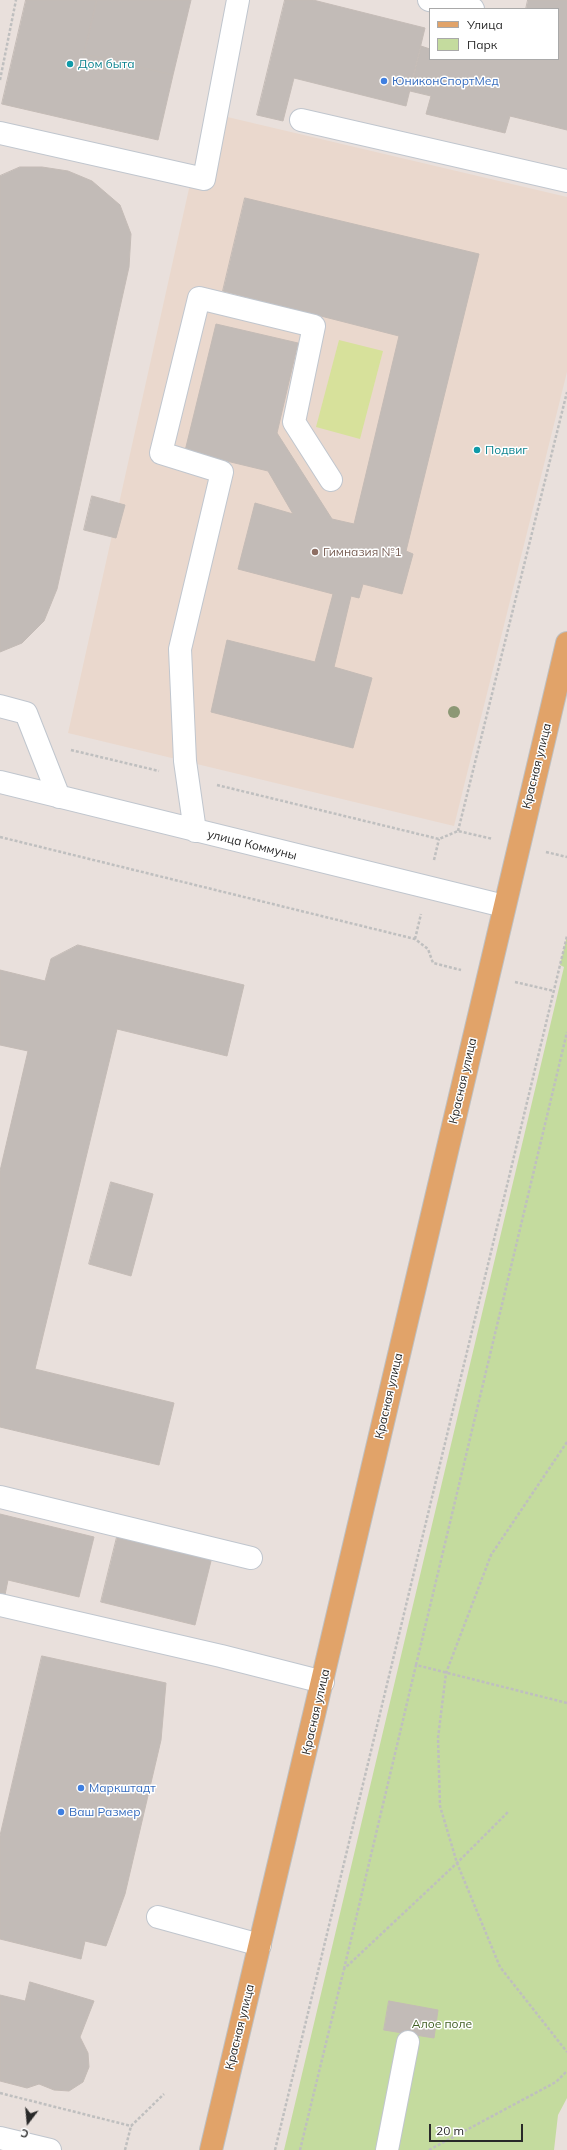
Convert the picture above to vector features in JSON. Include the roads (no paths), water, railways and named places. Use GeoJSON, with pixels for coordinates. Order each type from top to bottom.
{"type":"FeatureCollection","features":[{"type":"Feature","properties":{"kind":"main road","name":"Красная улица"},"geometry":{"type":"LineString","coordinates":[[211,2150],[323,1682],[487,976],[567,643]]}},
{"type":"Feature","properties":{"kind":"street"},"geometry":{"type":"LineString","coordinates":[[0,133],[204,179],[238,0]]}},
{"type":"Feature","properties":{"kind":"street"},"geometry":{"type":"LineString","coordinates":[[429,0],[468,8]]}},
{"type":"Feature","properties":{"kind":"street"},"geometry":{"type":"LineString","coordinates":[[301,120],[567,181]]}},
{"type":"Feature","properties":{"kind":"street"},"geometry":{"type":"LineString","coordinates":[[195,831],[187,778],[180,649],[222,472],[161,453],[199,298],[314,326],[294,422],[331,480]]}},
{"type":"Feature","properties":{"kind":"street"},"geometry":{"type":"LineString","coordinates":[[0,706],[26,713],[60,797]]}},
{"type":"Feature","properties":{"kind":"street","name":"улица Коммуны"},"geometry":{"type":"LineString","coordinates":[[0,782],[504,906]]}},
{"type":"Feature","properties":{"kind":"street"},"geometry":{"type":"LineString","coordinates":[[0,1497],[251,1558]]}},
{"type":"Feature","properties":{"kind":"street"},"geometry":{"type":"LineString","coordinates":[[0,1605],[221,1656],[323,1682]]}},
{"type":"Feature","properties":{"kind":"street"},"geometry":{"type":"LineString","coordinates":[[158,1917],[260,1945]]}},
{"type":"Feature","properties":{"kind":"street"},"geometry":{"type":"LineString","coordinates":[[387,2150],[408,2042]]}},
{"type":"Feature","properties":{"kind":"street"},"geometry":{"type":"LineString","coordinates":[[0,2138],[50,2150]]}},
{"type":"Feature","properties":{"kind":"place","name":"Дом быта"},"geometry":{"type":"Point","coordinates":[70,64]}},
{"type":"Feature","properties":{"kind":"place","name":"ЮниконСпортМед"},"geometry":{"type":"Point","coordinates":[384,81]}},
{"type":"Feature","properties":{"kind":"place","name":"Подвиг"},"geometry":{"type":"Point","coordinates":[477,450]}},
{"type":"Feature","properties":{"kind":"place","name":"Гимназия №1"},"geometry":{"type":"Point","coordinates":[315,552]}},
{"type":"Feature","properties":{"kind":"place","name":"Маркштадт"},"geometry":{"type":"Point","coordinates":[81,1788]}},
{"type":"Feature","properties":{"kind":"place","name":"Ваш Размер"},"geometry":{"type":"Point","coordinates":[61,1812]}},
{"type":"Feature","properties":{"kind":"park label","name":"Алое поле"},"geometry":{"type":"Point","coordinates":[442,2024]}}]}
